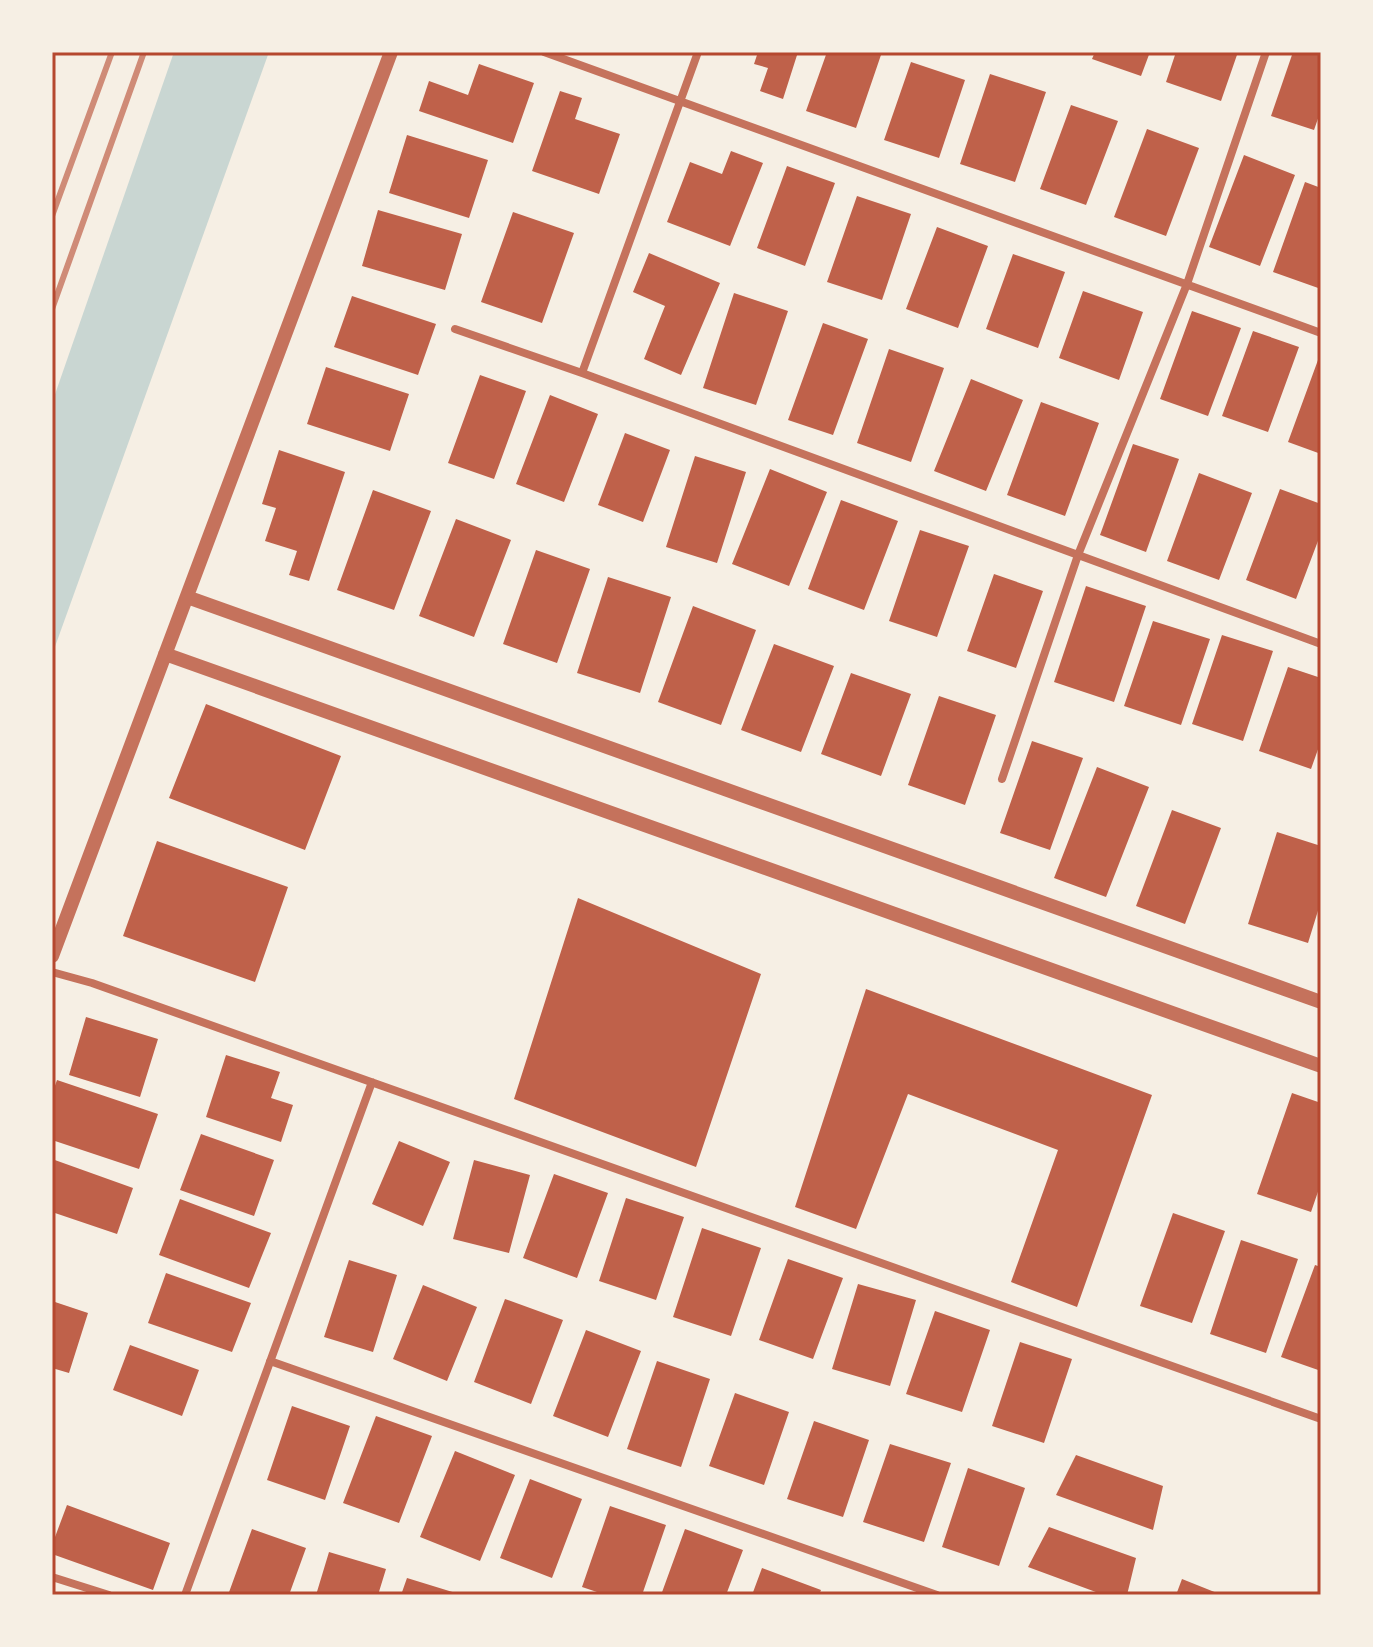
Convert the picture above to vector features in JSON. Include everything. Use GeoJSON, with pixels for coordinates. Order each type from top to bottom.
{"type":"FeatureCollection","features":[{"type":"Feature","properties":{"kind":"street"},"geometry":{"type":"LineString","coordinates":[[52,956],[391,52]]}},
{"type":"Feature","properties":{"kind":"street"},"geometry":{"type":"LineString","coordinates":[[544,52],[1321,333]]}},
{"type":"Feature","properties":{"kind":"street"},"geometry":{"type":"LineString","coordinates":[[582,373],[698,52]]}},
{"type":"Feature","properties":{"kind":"street"},"geometry":{"type":"LineString","coordinates":[[1002,779],[1078,555],[1187,284],[1266,52]]}},
{"type":"Feature","properties":{"kind":"street"},"geometry":{"type":"LineString","coordinates":[[455,329],[1321,644]]}},
{"type":"Feature","properties":{"kind":"street"},"geometry":{"type":"LineString","coordinates":[[187,597],[1321,1002]]}},
{"type":"Feature","properties":{"kind":"street"},"geometry":{"type":"LineString","coordinates":[[165,654],[1321,1066]]}},
{"type":"Feature","properties":{"kind":"street"},"geometry":{"type":"LineString","coordinates":[[52,972],[92,983],[1321,1419]]}},
{"type":"Feature","properties":{"kind":"street"},"geometry":{"type":"LineString","coordinates":[[185,1595],[372,1082]]}},
{"type":"Feature","properties":{"kind":"street"},"geometry":{"type":"LineString","coordinates":[[270,1361],[937,1595]]}},
{"type":"Feature","properties":{"kind":"street"},"geometry":{"type":"LineString","coordinates":[[52,1577],[109,1595]]}},
{"type":"Feature","properties":{"kind":"shaded area"},"geometry":{"type":"Polygon","coordinates":[[[174,52],[269,52],[52,655],[52,403],[174,52]]]}},
{"type":"Feature","properties":{"kind":"building"},"geometry":{"type":"Polygon","coordinates":[[[758,52],[798,52],[783,99],[760,91],[768,68],[754,64],[758,52]]]}},
{"type":"Feature","properties":{"kind":"building"},"geometry":{"type":"Polygon","coordinates":[[[827,52],[882,52],[856,128],[806,111],[827,52]]]}},
{"type":"Feature","properties":{"kind":"building"},"geometry":{"type":"Polygon","coordinates":[[[1095,52],[1150,52],[1141,76],[1092,59],[1095,52]]]}},
{"type":"Feature","properties":{"kind":"building"},"geometry":{"type":"Polygon","coordinates":[[[1176,52],[1238,52],[1221,101],[1166,82],[1176,52]]]}},
{"type":"Feature","properties":{"kind":"building"},"geometry":{"type":"Polygon","coordinates":[[[1293,52],[1321,52],[1321,110],[1314,130],[1271,116],[1293,52]]]}},
{"type":"Feature","properties":{"kind":"building"},"geometry":{"type":"Polygon","coordinates":[[[911,62],[965,80],[939,158],[884,140],[911,62]]]}},
{"type":"Feature","properties":{"kind":"building"},"geometry":{"type":"Polygon","coordinates":[[[479,64],[534,83],[513,143],[419,111],[429,81],[468,95],[479,64]]]}},
{"type":"Feature","properties":{"kind":"building"},"geometry":{"type":"Polygon","coordinates":[[[990,74],[1046,92],[1015,182],[960,164],[990,74]]]}},
{"type":"Feature","properties":{"kind":"building"},"geometry":{"type":"Polygon","coordinates":[[[560,91],[582,98],[575,119],[620,134],[599,194],[532,171],[560,91]]]}},
{"type":"Feature","properties":{"kind":"building"},"geometry":{"type":"Polygon","coordinates":[[[1071,105],[1118,121],[1086,205],[1040,189],[1071,105]]]}},
{"type":"Feature","properties":{"kind":"building"},"geometry":{"type":"Polygon","coordinates":[[[1147,129],[1199,148],[1166,236],[1114,217],[1147,129]]]}},
{"type":"Feature","properties":{"kind":"building"},"geometry":{"type":"Polygon","coordinates":[[[407,135],[488,160],[469,218],[389,193],[407,135]]]}},
{"type":"Feature","properties":{"kind":"building"},"geometry":{"type":"Polygon","coordinates":[[[731,151],[763,163],[730,246],[667,222],[690,162],[722,174],[731,151]]]}},
{"type":"Feature","properties":{"kind":"building"},"geometry":{"type":"Polygon","coordinates":[[[1244,155],[1295,175],[1260,266],[1209,247],[1244,155]]]}},
{"type":"Feature","properties":{"kind":"building"},"geometry":{"type":"Polygon","coordinates":[[[787,166],[835,183],[805,266],[757,248],[787,166]]]}},
{"type":"Feature","properties":{"kind":"building"},"geometry":{"type":"Polygon","coordinates":[[[1305,182],[1321,188],[1321,289],[1273,272],[1305,182]]]}},
{"type":"Feature","properties":{"kind":"building"},"geometry":{"type":"Polygon","coordinates":[[[857,196],[911,214],[882,300],[827,282],[857,196]]]}},
{"type":"Feature","properties":{"kind":"building"},"geometry":{"type":"Polygon","coordinates":[[[378,210],[462,234],[445,290],[362,266],[378,210]]]}},
{"type":"Feature","properties":{"kind":"building"},"geometry":{"type":"Polygon","coordinates":[[[513,212],[574,233],[542,323],[481,302],[513,212]]]}},
{"type":"Feature","properties":{"kind":"building"},"geometry":{"type":"Polygon","coordinates":[[[937,227],[988,246],[958,328],[906,309],[937,227]]]}},
{"type":"Feature","properties":{"kind":"building"},"geometry":{"type":"Polygon","coordinates":[[[649,253],[720,283],[681,375],[644,359],[665,306],[633,292],[649,253]]]}},
{"type":"Feature","properties":{"kind":"building"},"geometry":{"type":"Polygon","coordinates":[[[1013,254],[1065,272],[1038,348],[986,329],[1013,254]]]}},
{"type":"Feature","properties":{"kind":"building"},"geometry":{"type":"Polygon","coordinates":[[[1083,291],[1143,312],[1119,380],[1059,358],[1083,291]]]}},
{"type":"Feature","properties":{"kind":"building"},"geometry":{"type":"Polygon","coordinates":[[[734,293],[788,311],[756,405],[703,388],[734,293]]]}},
{"type":"Feature","properties":{"kind":"building"},"geometry":{"type":"Polygon","coordinates":[[[352,296],[436,324],[418,375],[334,347],[352,296]]]}},
{"type":"Feature","properties":{"kind":"building"},"geometry":{"type":"Polygon","coordinates":[[[1192,311],[1241,328],[1208,416],[1160,399],[1192,311]]]}},
{"type":"Feature","properties":{"kind":"building"},"geometry":{"type":"Polygon","coordinates":[[[823,323],[868,339],[833,435],[788,420],[823,323]]]}},
{"type":"Feature","properties":{"kind":"building"},"geometry":{"type":"Polygon","coordinates":[[[1253,331],[1299,347],[1268,432],[1222,416],[1253,331]]]}},
{"type":"Feature","properties":{"kind":"building"},"geometry":{"type":"Polygon","coordinates":[[[889,349],[944,368],[911,462],[857,443],[889,349]]]}},
{"type":"Feature","properties":{"kind":"building"},"geometry":{"type":"Polygon","coordinates":[[[1318,360],[1321,361],[1321,454],[1288,442],[1318,360]]]}},
{"type":"Feature","properties":{"kind":"building"},"geometry":{"type":"Polygon","coordinates":[[[326,367],[409,394],[390,451],[307,424],[326,367]]]}},
{"type":"Feature","properties":{"kind":"building"},"geometry":{"type":"Polygon","coordinates":[[[480,375],[526,391],[494,479],[448,463],[480,375]]]}},
{"type":"Feature","properties":{"kind":"building"},"geometry":{"type":"Polygon","coordinates":[[[971,379],[1023,400],[986,491],[934,471],[971,379]]]}},
{"type":"Feature","properties":{"kind":"building"},"geometry":{"type":"Polygon","coordinates":[[[550,395],[598,414],[564,502],[516,484],[550,395]]]}},
{"type":"Feature","properties":{"kind":"building"},"geometry":{"type":"Polygon","coordinates":[[[1041,402],[1099,423],[1065,516],[1007,495],[1041,402]]]}},
{"type":"Feature","properties":{"kind":"building"},"geometry":{"type":"Polygon","coordinates":[[[625,433],[670,450],[643,522],[598,505],[625,433]]]}},
{"type":"Feature","properties":{"kind":"building"},"geometry":{"type":"Polygon","coordinates":[[[1133,444],[1179,459],[1146,552],[1100,535],[1133,444]]]}},
{"type":"Feature","properties":{"kind":"building"},"geometry":{"type":"Polygon","coordinates":[[[279,450],[345,472],[309,581],[289,575],[297,551],[265,541],[276,508],[262,504],[279,450]]]}},
{"type":"Feature","properties":{"kind":"building"},"geometry":{"type":"Polygon","coordinates":[[[695,456],[746,472],[717,563],[666,547],[695,456]]]}},
{"type":"Feature","properties":{"kind":"building"},"geometry":{"type":"Polygon","coordinates":[[[770,469],[827,492],[789,586],[732,564],[770,469]]]}},
{"type":"Feature","properties":{"kind":"building"},"geometry":{"type":"Polygon","coordinates":[[[1199,473],[1252,493],[1219,580],[1167,561],[1199,473]]]}},
{"type":"Feature","properties":{"kind":"building"},"geometry":{"type":"Polygon","coordinates":[[[1280,489],[1321,504],[1321,533],[1296,599],[1246,580],[1280,489]]]}},
{"type":"Feature","properties":{"kind":"building"},"geometry":{"type":"Polygon","coordinates":[[[373,490],[431,511],[394,610],[337,590],[373,490]]]}},
{"type":"Feature","properties":{"kind":"building"},"geometry":{"type":"Polygon","coordinates":[[[841,500],[898,521],[864,610],[808,589],[841,500]]]}},
{"type":"Feature","properties":{"kind":"building"},"geometry":{"type":"Polygon","coordinates":[[[456,519],[511,540],[474,637],[419,616],[456,519]]]}},
{"type":"Feature","properties":{"kind":"building"},"geometry":{"type":"Polygon","coordinates":[[[920,530],[969,546],[937,637],[889,621],[920,530]]]}},
{"type":"Feature","properties":{"kind":"building"},"geometry":{"type":"Polygon","coordinates":[[[536,550],[590,569],[557,663],[503,644],[536,550]]]}},
{"type":"Feature","properties":{"kind":"building"},"geometry":{"type":"Polygon","coordinates":[[[994,574],[1043,591],[1016,668],[967,651],[994,574]]]}},
{"type":"Feature","properties":{"kind":"building"},"geometry":{"type":"Polygon","coordinates":[[[608,577],[671,597],[640,693],[577,673],[608,577]]]}},
{"type":"Feature","properties":{"kind":"building"},"geometry":{"type":"Polygon","coordinates":[[[1086,586],[1146,606],[1114,702],[1054,682],[1086,586]]]}},
{"type":"Feature","properties":{"kind":"building"},"geometry":{"type":"Polygon","coordinates":[[[693,606],[756,630],[721,725],[658,702],[693,606]]]}},
{"type":"Feature","properties":{"kind":"building"},"geometry":{"type":"Polygon","coordinates":[[[1153,621],[1210,639],[1181,725],[1124,706],[1153,621]]]}},
{"type":"Feature","properties":{"kind":"building"},"geometry":{"type":"Polygon","coordinates":[[[1222,635],[1273,651],[1243,741],[1192,724],[1222,635]]]}},
{"type":"Feature","properties":{"kind":"building"},"geometry":{"type":"Polygon","coordinates":[[[774,644],[834,666],[801,752],[741,730],[774,644]]]}},
{"type":"Feature","properties":{"kind":"building"},"geometry":{"type":"Polygon","coordinates":[[[1288,667],[1321,678],[1321,741],[1311,769],[1259,751],[1288,667]]]}},
{"type":"Feature","properties":{"kind":"building"},"geometry":{"type":"Polygon","coordinates":[[[851,673],[911,694],[881,776],[821,754],[851,673]]]}},
{"type":"Feature","properties":{"kind":"building"},"geometry":{"type":"Polygon","coordinates":[[[939,696],[996,715],[965,805],[908,785],[939,696]]]}},
{"type":"Feature","properties":{"kind":"building"},"geometry":{"type":"Polygon","coordinates":[[[206,704],[341,756],[305,850],[169,798],[206,704]]]}},
{"type":"Feature","properties":{"kind":"building"},"geometry":{"type":"Polygon","coordinates":[[[1032,741],[1083,758],[1050,850],[1000,833],[1032,741]]]}},
{"type":"Feature","properties":{"kind":"building"},"geometry":{"type":"Polygon","coordinates":[[[1097,767],[1149,787],[1106,897],[1054,878],[1097,767]]]}},
{"type":"Feature","properties":{"kind":"building"},"geometry":{"type":"Polygon","coordinates":[[[1172,810],[1221,828],[1185,924],[1136,906],[1172,810]]]}},
{"type":"Feature","properties":{"kind":"building"},"geometry":{"type":"Polygon","coordinates":[[[1277,832],[1321,846],[1321,901],[1308,943],[1248,924],[1277,832]]]}},
{"type":"Feature","properties":{"kind":"building"},"geometry":{"type":"Polygon","coordinates":[[[157,841],[288,887],[255,982],[123,936],[157,841]]]}},
{"type":"Feature","properties":{"kind":"building"},"geometry":{"type":"Polygon","coordinates":[[[578,898],[761,974],[696,1167],[514,1099],[578,898]]]}},
{"type":"Feature","properties":{"kind":"building"},"geometry":{"type":"Polygon","coordinates":[[[866,989],[1152,1095],[1077,1307],[1011,1282],[1058,1150],[908,1094],[856,1229],[795,1207],[866,989]]]}},
{"type":"Feature","properties":{"kind":"building"},"geometry":{"type":"Polygon","coordinates":[[[86,1017],[158,1039],[140,1097],[69,1075],[86,1017]]]}},
{"type":"Feature","properties":{"kind":"building"},"geometry":{"type":"Polygon","coordinates":[[[226,1055],[280,1072],[271,1098],[293,1105],[281,1142],[206,1117],[226,1055]]]}},
{"type":"Feature","properties":{"kind":"building"},"geometry":{"type":"Polygon","coordinates":[[[57,1080],[158,1114],[139,1169],[52,1140],[52,1094],[57,1080]]]}},
{"type":"Feature","properties":{"kind":"building"},"geometry":{"type":"Polygon","coordinates":[[[1292,1093],[1321,1103],[1321,1183],[1311,1212],[1257,1194],[1292,1093]]]}},
{"type":"Feature","properties":{"kind":"building"},"geometry":{"type":"Polygon","coordinates":[[[201,1134],[274,1160],[254,1216],[180,1190],[201,1134]]]}},
{"type":"Feature","properties":{"kind":"building"},"geometry":{"type":"Polygon","coordinates":[[[399,1141],[450,1162],[423,1226],[372,1204],[399,1141]]]}},
{"type":"Feature","properties":{"kind":"building"},"geometry":{"type":"Polygon","coordinates":[[[52,1159],[133,1188],[117,1234],[52,1212],[52,1159]]]}},
{"type":"Feature","properties":{"kind":"building"},"geometry":{"type":"Polygon","coordinates":[[[474,1160],[530,1175],[509,1253],[453,1239],[474,1160]]]}},
{"type":"Feature","properties":{"kind":"building"},"geometry":{"type":"Polygon","coordinates":[[[554,1174],[608,1193],[577,1278],[523,1258],[554,1174]]]}},
{"type":"Feature","properties":{"kind":"building"},"geometry":{"type":"Polygon","coordinates":[[[626,1198],[684,1217],[656,1300],[599,1281],[626,1198]]]}},
{"type":"Feature","properties":{"kind":"building"},"geometry":{"type":"Polygon","coordinates":[[[180,1199],[271,1233],[249,1288],[159,1255],[180,1199]]]}},
{"type":"Feature","properties":{"kind":"building"},"geometry":{"type":"Polygon","coordinates":[[[1173,1213],[1225,1231],[1192,1323],[1140,1306],[1173,1213]]]}},
{"type":"Feature","properties":{"kind":"building"},"geometry":{"type":"Polygon","coordinates":[[[702,1228],[761,1248],[731,1336],[673,1317],[702,1228]]]}},
{"type":"Feature","properties":{"kind":"building"},"geometry":{"type":"Polygon","coordinates":[[[1241,1240],[1298,1259],[1266,1353],[1210,1334],[1241,1240]]]}},
{"type":"Feature","properties":{"kind":"building"},"geometry":{"type":"Polygon","coordinates":[[[788,1259],[843,1278],[813,1359],[759,1340],[788,1259]]]}},
{"type":"Feature","properties":{"kind":"building"},"geometry":{"type":"Polygon","coordinates":[[[349,1260],[397,1275],[373,1352],[324,1337],[349,1260]]]}},
{"type":"Feature","properties":{"kind":"building"},"geometry":{"type":"Polygon","coordinates":[[[1315,1265],[1321,1267],[1321,1371],[1281,1357],[1315,1265]]]}},
{"type":"Feature","properties":{"kind":"building"},"geometry":{"type":"Polygon","coordinates":[[[166,1273],[251,1303],[232,1352],[148,1323],[166,1273]]]}},
{"type":"Feature","properties":{"kind":"building"},"geometry":{"type":"Polygon","coordinates":[[[858,1284],[916,1300],[890,1386],[832,1369],[858,1284]]]}},
{"type":"Feature","properties":{"kind":"building"},"geometry":{"type":"Polygon","coordinates":[[[423,1285],[477,1307],[447,1381],[393,1359],[423,1285]]]}},
{"type":"Feature","properties":{"kind":"building"},"geometry":{"type":"Polygon","coordinates":[[[505,1299],[563,1320],[531,1404],[474,1382],[505,1299]]]}},
{"type":"Feature","properties":{"kind":"building"},"geometry":{"type":"Polygon","coordinates":[[[52,1301],[88,1313],[69,1373],[52,1368],[52,1301]]]}},
{"type":"Feature","properties":{"kind":"building"},"geometry":{"type":"Polygon","coordinates":[[[935,1311],[990,1330],[962,1412],[906,1394],[935,1311]]]}},
{"type":"Feature","properties":{"kind":"building"},"geometry":{"type":"Polygon","coordinates":[[[586,1330],[641,1351],[608,1437],[553,1416],[586,1330]]]}},
{"type":"Feature","properties":{"kind":"building"},"geometry":{"type":"Polygon","coordinates":[[[1020,1342],[1072,1359],[1044,1443],[992,1426],[1020,1342]]]}},
{"type":"Feature","properties":{"kind":"building"},"geometry":{"type":"Polygon","coordinates":[[[130,1345],[199,1370],[182,1416],[113,1390],[130,1345]]]}},
{"type":"Feature","properties":{"kind":"building"},"geometry":{"type":"Polygon","coordinates":[[[657,1361],[710,1379],[681,1467],[627,1449],[657,1361]]]}},
{"type":"Feature","properties":{"kind":"building"},"geometry":{"type":"Polygon","coordinates":[[[735,1393],[789,1412],[764,1485],[709,1466],[735,1393]]]}},
{"type":"Feature","properties":{"kind":"building"},"geometry":{"type":"Polygon","coordinates":[[[292,1406],[350,1426],[325,1500],[267,1480],[292,1406]]]}},
{"type":"Feature","properties":{"kind":"building"},"geometry":{"type":"Polygon","coordinates":[[[376,1416],[432,1436],[399,1523],[343,1503],[376,1416]]]}},
{"type":"Feature","properties":{"kind":"building"},"geometry":{"type":"Polygon","coordinates":[[[814,1421],[869,1440],[843,1517],[787,1499],[814,1421]]]}},
{"type":"Feature","properties":{"kind":"building"},"geometry":{"type":"Polygon","coordinates":[[[890,1444],[951,1463],[924,1542],[863,1522],[890,1444]]]}},
{"type":"Feature","properties":{"kind":"building"},"geometry":{"type":"Polygon","coordinates":[[[455,1451],[515,1475],[480,1561],[420,1537],[455,1451]]]}},
{"type":"Feature","properties":{"kind":"building"},"geometry":{"type":"Polygon","coordinates":[[[1076,1455],[1163,1486],[1153,1530],[1056,1495],[1076,1455]]]}},
{"type":"Feature","properties":{"kind":"building"},"geometry":{"type":"Polygon","coordinates":[[[968,1468],[1025,1488],[999,1566],[942,1547],[968,1468]]]}},
{"type":"Feature","properties":{"kind":"building"},"geometry":{"type":"Polygon","coordinates":[[[530,1479],[582,1499],[552,1578],[500,1558],[530,1479]]]}},
{"type":"Feature","properties":{"kind":"building"},"geometry":{"type":"Polygon","coordinates":[[[67,1505],[170,1543],[153,1590],[52,1554],[52,1545],[67,1505]]]}},
{"type":"Feature","properties":{"kind":"building"},"geometry":{"type":"Polygon","coordinates":[[[610,1506],[666,1525],[642,1595],[606,1595],[582,1587],[610,1506]]]}},
{"type":"Feature","properties":{"kind":"building"},"geometry":{"type":"Polygon","coordinates":[[[1049,1527],[1136,1558],[1127,1595],[1104,1595],[1028,1567],[1049,1527]]]}},
{"type":"Feature","properties":{"kind":"building"},"geometry":{"type":"Polygon","coordinates":[[[252,1529],[306,1548],[289,1595],[228,1595],[252,1529]]]}},
{"type":"Feature","properties":{"kind":"building"},"geometry":{"type":"Polygon","coordinates":[[[685,1529],[743,1550],[726,1595],[661,1595],[685,1529]]]}},
{"type":"Feature","properties":{"kind":"building"},"geometry":{"type":"Polygon","coordinates":[[[329,1552],[386,1569],[378,1595],[316,1595],[329,1552]]]}},
{"type":"Feature","properties":{"kind":"building"},"geometry":{"type":"Polygon","coordinates":[[[762,1568],[821,1590],[819,1595],[752,1595],[762,1568]]]}},
{"type":"Feature","properties":{"kind":"building"},"geometry":{"type":"Polygon","coordinates":[[[407,1578],[459,1594],[459,1595],[401,1595],[407,1578]]]}},
{"type":"Feature","properties":{"kind":"building"},"geometry":{"type":"Polygon","coordinates":[[[1182,1579],[1222,1595],[1176,1595],[1182,1579]]]}},
{"type":"Feature","properties":{"kind":"railway"},"geometry":{"type":"LineString","coordinates":[[52,216],[112,52]]}},
{"type":"Feature","properties":{"kind":"railway"},"geometry":{"type":"LineString","coordinates":[[52,309],[144,52]]}}]}
